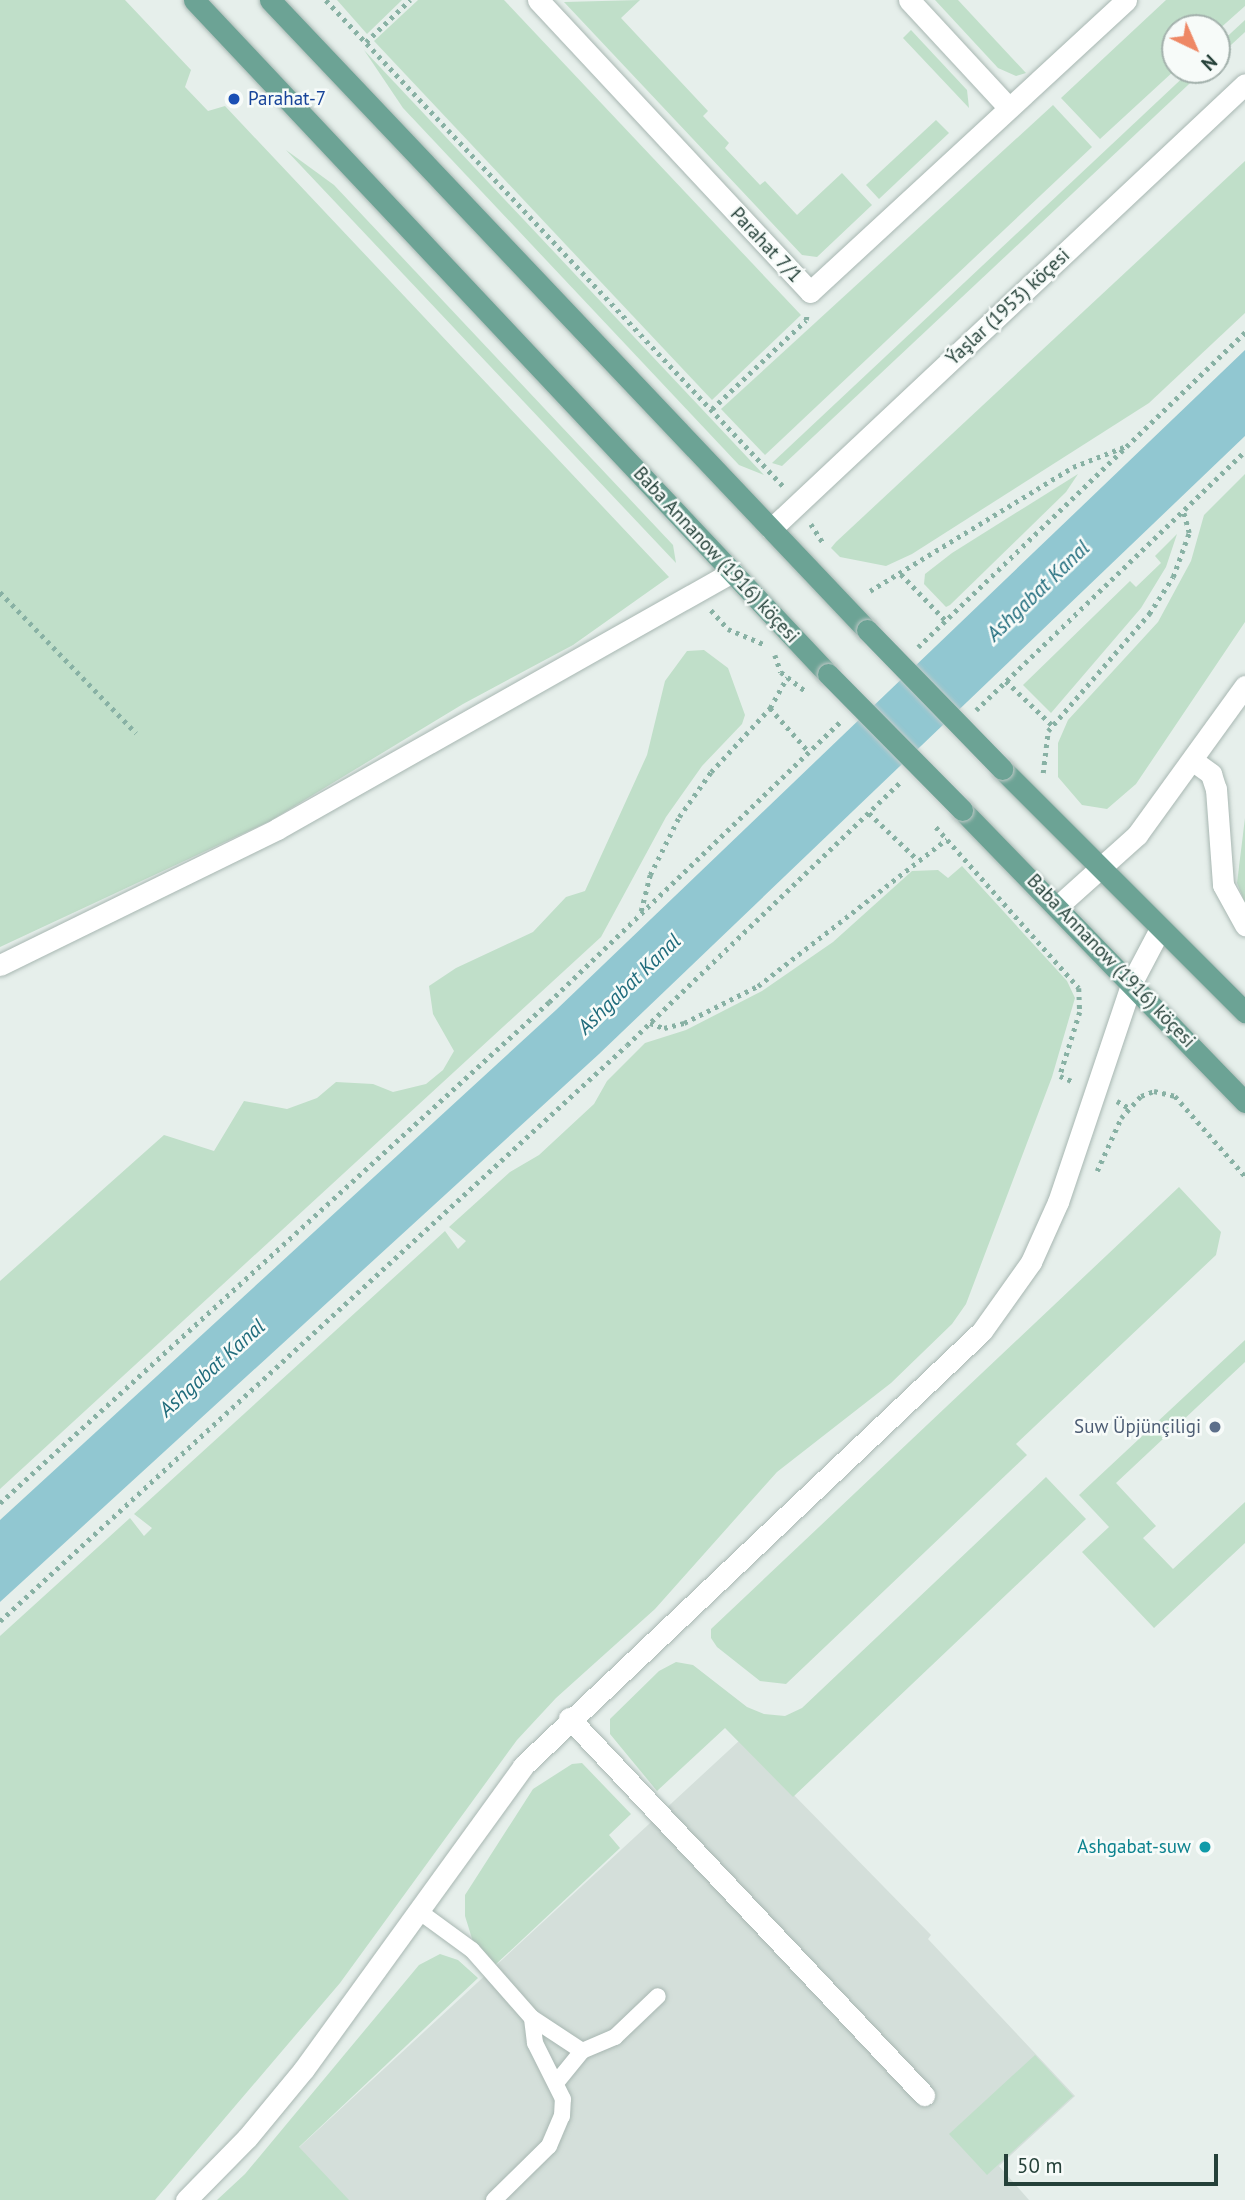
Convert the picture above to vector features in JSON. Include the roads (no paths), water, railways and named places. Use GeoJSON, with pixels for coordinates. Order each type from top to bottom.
{"type":"FeatureCollection","features":[{"type":"Feature","properties":{"kind":"main road","name":"Baba Annanow (1916) köçesi"},"geometry":{"type":"LineString","coordinates":[[194,0],[828,674],[1059,905],[1245,1102]]}},
{"type":"Feature","properties":{"kind":"main road"},"geometry":{"type":"LineString","coordinates":[[270,0],[867,630],[1245,1012]]}},
{"type":"Feature","properties":{"kind":"street","name":"Parahat 7/1"},"geometry":{"type":"LineString","coordinates":[[538,0],[810,292],[1126,0]]}},
{"type":"Feature","properties":{"kind":"street"},"geometry":{"type":"LineString","coordinates":[[909,0],[1009,108]]}},
{"type":"Feature","properties":{"kind":"street","name":"Ýaşlar (1953) köçesi"},"geometry":{"type":"LineString","coordinates":[[771,529],[1245,84]]}},
{"type":"Feature","properties":{"kind":"street"},"geometry":{"type":"LineString","coordinates":[[0,965],[277,829],[732,572]]}},
{"type":"Feature","properties":{"kind":"street"},"geometry":{"type":"LineString","coordinates":[[1059,905],[1099,866],[1137,835],[1245,686]]}},
{"type":"Feature","properties":{"kind":"street"},"geometry":{"type":"LineString","coordinates":[[1192,760],[1211,774],[1216,789],[1223,885],[1245,925]]}},
{"type":"Feature","properties":{"kind":"street"},"geometry":{"type":"LineString","coordinates":[[186,2200],[247,2138],[303,2069],[420,1912],[523,1766],[569,1718],[982,1331],[1031,1262],[1058,1202],[1132,982],[1160,929]]}},
{"type":"Feature","properties":{"kind":"street"},"geometry":{"type":"LineString","coordinates":[[569,1718],[924,2095]]}},
{"type":"Feature","properties":{"kind":"lane"},"geometry":{"type":"LineString","coordinates":[[420,1912],[472,1950],[532,2018],[582,2052]]}},
{"type":"Feature","properties":{"kind":"lane"},"geometry":{"type":"LineString","coordinates":[[556,2083],[582,2052],[615,2037],[657,1996]]}},
{"type":"Feature","properties":{"kind":"lane"},"geometry":{"type":"LineString","coordinates":[[494,2200],[550,2146],[563,2108],[556,2083],[535,2043],[532,2018]]}},
{"type":"Feature","properties":{"kind":"water","name":"Ashgabat Kanal"},"geometry":{"type":"Polygon","coordinates":[[[1245,350],[1245,436],[599,1054],[0,1602],[0,1520],[556,1010],[1245,350]]]}},
{"type":"Feature","properties":{"kind":"place","name":"Parahat-7"},"geometry":{"type":"Point","coordinates":[234,99]}},
{"type":"Feature","properties":{"kind":"place","name":"Suw Üpjünçiligi"},"geometry":{"type":"Point","coordinates":[1215,1427]}},
{"type":"Feature","properties":{"kind":"place","name":"Ashgabat-suw"},"geometry":{"type":"Point","coordinates":[1205,1847]}}]}
